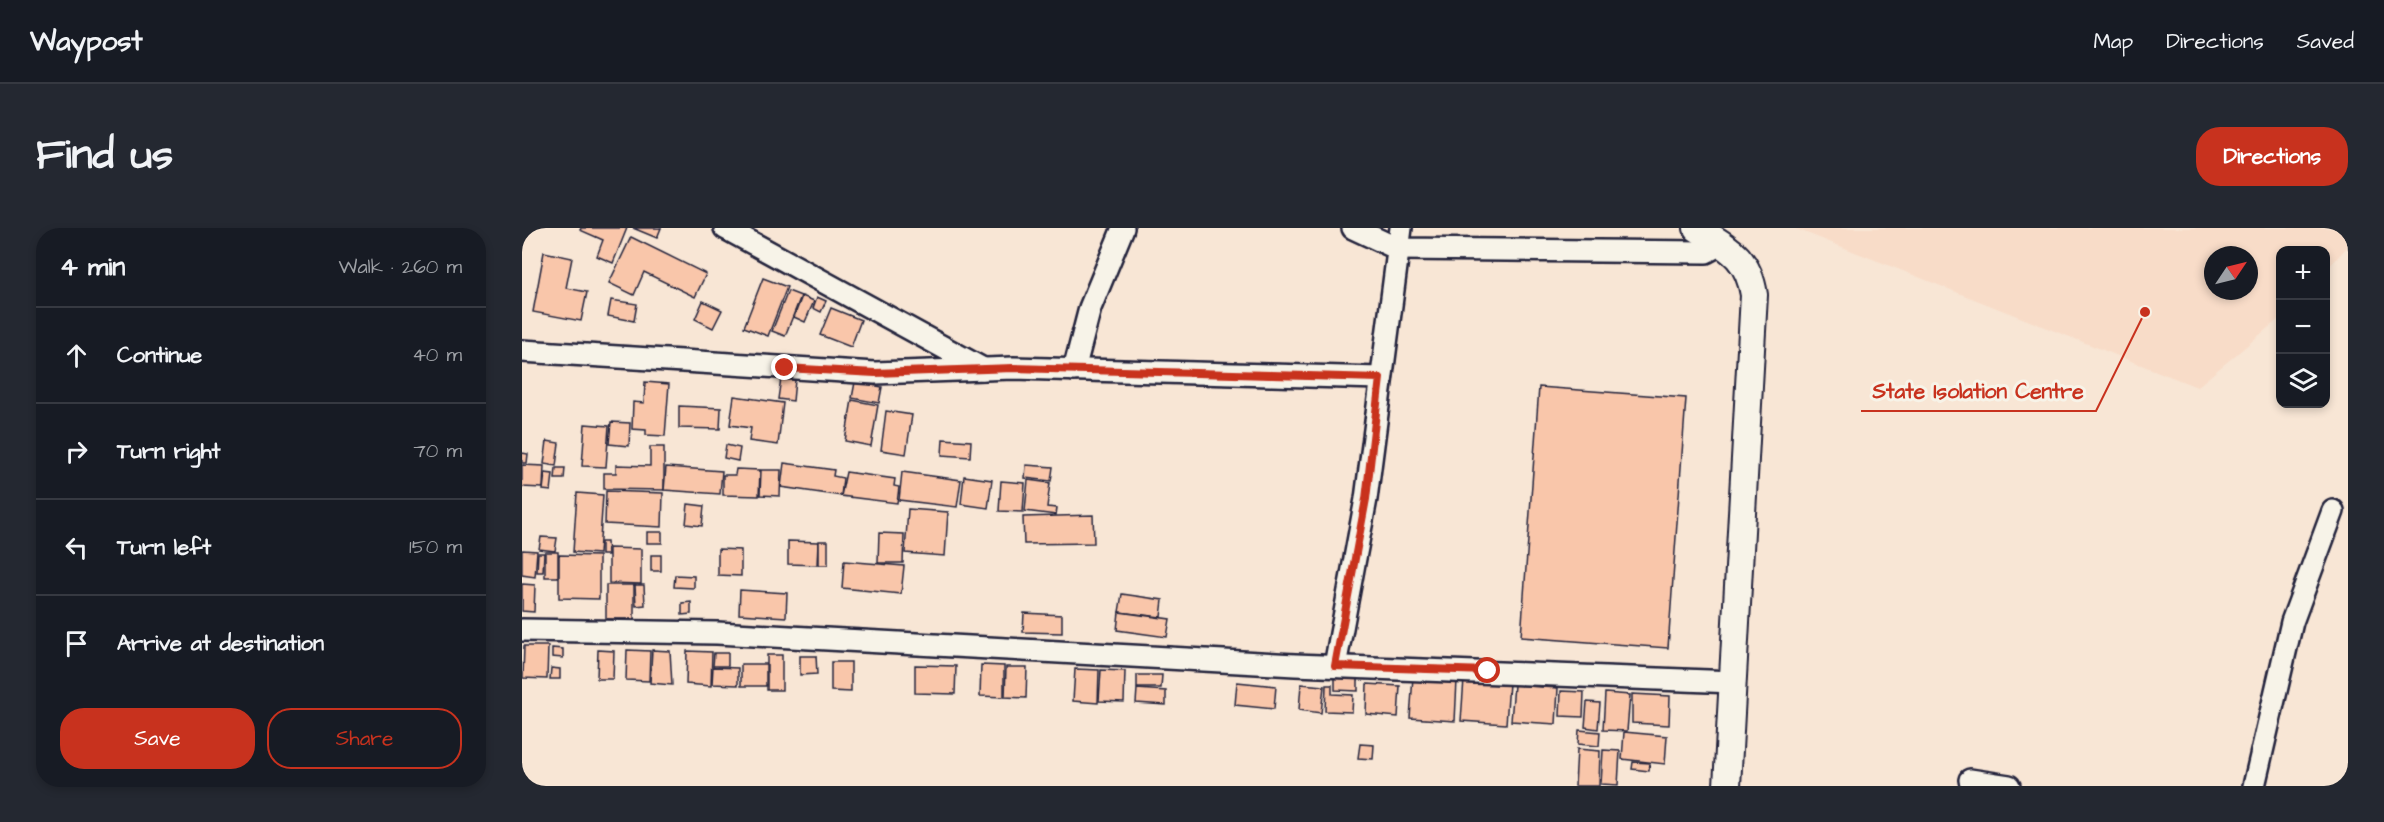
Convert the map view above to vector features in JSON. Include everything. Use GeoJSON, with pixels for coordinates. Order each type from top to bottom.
{"type":"FeatureCollection","features":[{"type":"Feature","properties":{"kind":"street"},"geometry":{"type":"LineString","coordinates":[[725,228],[984,369]]}},
{"type":"Feature","properties":{"kind":"street"},"geometry":{"type":"LineString","coordinates":[[1074,370],[1090,308],[1124,228]]}},
{"type":"Feature","properties":{"kind":"street"},"geometry":{"type":"LineString","coordinates":[[1353,228],[1398,249],[1706,252],[1721,244]]}},
{"type":"Feature","properties":{"kind":"street"},"geometry":{"type":"LineString","coordinates":[[1335,666],[1366,499],[1401,228]]}},
{"type":"Feature","properties":{"kind":"street"},"geometry":{"type":"LineString","coordinates":[[1697,228],[1721,244],[1744,264],[1751,278],[1754,295],[1727,786]]}},
{"type":"Feature","properties":{"kind":"street"},"geometry":{"type":"LineString","coordinates":[[522,351],[875,373],[984,369],[1380,378]]}},
{"type":"Feature","properties":{"kind":"street"},"geometry":{"type":"LineString","coordinates":[[2254,786],[2292,622],[2333,511]]}},
{"type":"Feature","properties":{"kind":"street"},"geometry":{"type":"LineString","coordinates":[[522,630],[717,633],[1335,666],[1734,682]]}},
{"type":"Feature","properties":{"kind":"street"},"geometry":{"type":"LineString","coordinates":[[1970,780],[2009,786]]}},
{"type":"Feature","properties":{"kind":"shaded area"},"geometry":{"type":"Polygon","coordinates":[[[1794,228],[2348,228],[2348,246],[2330,266],[2330,246],[2276,246],[2276,321],[2197,387],[1794,228]]]}},
{"type":"Feature","properties":{"kind":"building"},"geometry":{"type":"Polygon","coordinates":[[[581,228],[627,228],[613,263],[597,256],[603,240],[580,230],[581,228]]]}},
{"type":"Feature","properties":{"kind":"building"},"geometry":{"type":"Polygon","coordinates":[[[633,228],[661,228],[657,238],[633,228]]]}},
{"type":"Feature","properties":{"kind":"building"},"geometry":{"type":"Polygon","coordinates":[[[631,237],[706,274],[695,297],[644,272],[634,295],[609,283],[631,237]]]}},
{"type":"Feature","properties":{"kind":"building"},"geometry":{"type":"Polygon","coordinates":[[[544,252],[572,258],[566,288],[587,292],[581,321],[533,312],[544,252]]]}},
{"type":"Feature","properties":{"kind":"building"},"geometry":{"type":"Polygon","coordinates":[[[763,278],[787,287],[768,336],[744,327],[763,278]]]}},
{"type":"Feature","properties":{"kind":"building"},"geometry":{"type":"Polygon","coordinates":[[[788,291],[801,296],[785,336],[772,331],[788,291]]]}},
{"type":"Feature","properties":{"kind":"building"},"geometry":{"type":"Polygon","coordinates":[[[802,296],[814,301],[805,322],[794,317],[802,296]]]}},
{"type":"Feature","properties":{"kind":"building"},"geometry":{"type":"Polygon","coordinates":[[[817,297],[826,301],[821,312],[813,308],[817,297]]]}},
{"type":"Feature","properties":{"kind":"building"},"geometry":{"type":"Polygon","coordinates":[[[611,300],[637,304],[634,321],[608,316],[611,300]]]}},
{"type":"Feature","properties":{"kind":"building"},"geometry":{"type":"Polygon","coordinates":[[[703,301],[722,310],[713,328],[695,319],[703,301]]]}},
{"type":"Feature","properties":{"kind":"building"},"geometry":{"type":"Polygon","coordinates":[[[831,308],[861,320],[851,347],[820,335],[831,308]]]}},
{"type":"Feature","properties":{"kind":"building"},"geometry":{"type":"Polygon","coordinates":[[[781,378],[795,380],[793,401],[778,399],[781,378]]]}},
{"type":"Feature","properties":{"kind":"building"},"geometry":{"type":"Polygon","coordinates":[[[645,382],[669,384],[665,436],[646,435],[646,430],[632,429],[633,402],[644,403],[645,382]]]}},
{"type":"Feature","properties":{"kind":"building"},"geometry":{"type":"Polygon","coordinates":[[[855,382],[882,387],[879,403],[852,398],[855,382]]]}},
{"type":"Feature","properties":{"kind":"building"},"geometry":{"type":"Polygon","coordinates":[[[1539,387],[1686,398],[1668,648],[1521,637],[1539,387]]]}},
{"type":"Feature","properties":{"kind":"building"},"geometry":{"type":"Polygon","coordinates":[[[734,396],[783,403],[778,445],[749,441],[751,428],[730,425],[734,396]]]}},
{"type":"Feature","properties":{"kind":"building"},"geometry":{"type":"Polygon","coordinates":[[[852,400],[878,405],[871,446],[845,441],[852,400]]]}},
{"type":"Feature","properties":{"kind":"building"},"geometry":{"type":"Polygon","coordinates":[[[679,406],[721,408],[720,429],[679,428],[679,406]]]}},
{"type":"Feature","properties":{"kind":"building"},"geometry":{"type":"Polygon","coordinates":[[[886,411],[912,415],[906,454],[881,450],[886,411]]]}},
{"type":"Feature","properties":{"kind":"building"},"geometry":{"type":"Polygon","coordinates":[[[611,422],[630,423],[629,446],[609,444],[611,422]]]}},
{"type":"Feature","properties":{"kind":"building"},"geometry":{"type":"Polygon","coordinates":[[[585,424],[609,426],[606,467],[582,466],[585,424]]]}},
{"type":"Feature","properties":{"kind":"building"},"geometry":{"type":"Polygon","coordinates":[[[943,439],[971,441],[970,457],[942,455],[943,439]]]}},
{"type":"Feature","properties":{"kind":"building"},"geometry":{"type":"Polygon","coordinates":[[[547,441],[559,443],[556,466],[544,464],[547,441]]]}},
{"type":"Feature","properties":{"kind":"building"},"geometry":{"type":"Polygon","coordinates":[[[726,445],[740,448],[738,461],[724,458],[726,445]]]}},
{"type":"Feature","properties":{"kind":"building"},"geometry":{"type":"Polygon","coordinates":[[[650,447],[664,447],[664,490],[604,489],[604,473],[616,473],[616,465],[650,466],[650,447]]]}},
{"type":"Feature","properties":{"kind":"building"},"geometry":{"type":"Polygon","coordinates":[[[522,453],[528,454],[527,463],[522,463],[522,453]]]}},
{"type":"Feature","properties":{"kind":"building"},"geometry":{"type":"Polygon","coordinates":[[[784,463],[834,470],[833,476],[843,478],[841,496],[781,487],[784,463]]]}},
{"type":"Feature","properties":{"kind":"building"},"geometry":{"type":"Polygon","coordinates":[[[522,465],[544,466],[543,488],[522,487],[522,465]]]}},
{"type":"Feature","properties":{"kind":"building"},"geometry":{"type":"Polygon","coordinates":[[[1026,465],[1053,467],[1051,481],[1025,478],[1026,465]]]}},
{"type":"Feature","properties":{"kind":"building"},"geometry":{"type":"Polygon","coordinates":[[[666,467],[722,471],[720,494],[664,490],[666,467]]]}},
{"type":"Feature","properties":{"kind":"building"},"geometry":{"type":"Polygon","coordinates":[[[556,468],[565,468],[564,479],[555,479],[556,468]]]}},
{"type":"Feature","properties":{"kind":"building"},"geometry":{"type":"Polygon","coordinates":[[[736,469],[760,470],[759,496],[723,495],[723,475],[735,475],[736,469]]]}},
{"type":"Feature","properties":{"kind":"building"},"geometry":{"type":"Polygon","coordinates":[[[761,470],[781,470],[780,496],[760,495],[761,470]]]}},
{"type":"Feature","properties":{"kind":"building"},"geometry":{"type":"Polygon","coordinates":[[[846,472],[895,479],[894,486],[899,487],[897,503],[841,496],[846,472]]]}},
{"type":"Feature","properties":{"kind":"building"},"geometry":{"type":"Polygon","coordinates":[[[902,472],[961,480],[957,507],[899,500],[902,472]]]}},
{"type":"Feature","properties":{"kind":"building"},"geometry":{"type":"Polygon","coordinates":[[[545,473],[553,474],[551,491],[543,490],[545,473]]]}},
{"type":"Feature","properties":{"kind":"building"},"geometry":{"type":"Polygon","coordinates":[[[964,476],[992,480],[988,508],[961,504],[964,476]]]}},
{"type":"Feature","properties":{"kind":"building"},"geometry":{"type":"Polygon","coordinates":[[[1028,480],[1050,483],[1047,507],[1057,508],[1056,515],[1025,511],[1028,480]]]}},
{"type":"Feature","properties":{"kind":"building"},"geometry":{"type":"Polygon","coordinates":[[[1001,481],[1025,483],[1023,512],[999,511],[1001,481]]]}},
{"type":"Feature","properties":{"kind":"building"},"geometry":{"type":"Polygon","coordinates":[[[606,491],[663,493],[662,527],[605,524],[606,491]]]}},
{"type":"Feature","properties":{"kind":"building"},"geometry":{"type":"Polygon","coordinates":[[[577,493],[603,495],[599,554],[573,552],[577,493]]]}},
{"type":"Feature","properties":{"kind":"building"},"geometry":{"type":"Polygon","coordinates":[[[688,504],[704,506],[702,526],[686,524],[688,504]]]}},
{"type":"Feature","properties":{"kind":"building"},"geometry":{"type":"Polygon","coordinates":[[[908,509],[948,512],[945,556],[905,553],[908,509]]]}},
{"type":"Feature","properties":{"kind":"building"},"geometry":{"type":"Polygon","coordinates":[[[1093,515],[1094,543],[1024,544],[1023,517],[1093,515]]]}},
{"type":"Feature","properties":{"kind":"building"},"geometry":{"type":"Polygon","coordinates":[[[647,532],[662,532],[662,543],[647,543],[647,532]]]}},
{"type":"Feature","properties":{"kind":"building"},"geometry":{"type":"Polygon","coordinates":[[[879,533],[904,534],[903,563],[878,563],[879,533]]]}},
{"type":"Feature","properties":{"kind":"building"},"geometry":{"type":"Polygon","coordinates":[[[541,537],[557,538],[555,551],[539,549],[541,537]]]}},
{"type":"Feature","properties":{"kind":"building"},"geometry":{"type":"Polygon","coordinates":[[[788,541],[819,542],[818,565],[788,564],[788,541]]]}},
{"type":"Feature","properties":{"kind":"building"},"geometry":{"type":"Polygon","coordinates":[[[819,541],[828,541],[828,565],[819,565],[819,541]]]}},
{"type":"Feature","properties":{"kind":"building"},"geometry":{"type":"Polygon","coordinates":[[[601,542],[607,542],[608,555],[601,555],[601,542]]]}},
{"type":"Feature","properties":{"kind":"building"},"geometry":{"type":"Polygon","coordinates":[[[609,548],[641,549],[641,584],[609,583],[609,548]]]}},
{"type":"Feature","properties":{"kind":"building"},"geometry":{"type":"Polygon","coordinates":[[[718,549],[741,550],[741,576],[718,575],[718,549]]]}},
{"type":"Feature","properties":{"kind":"building"},"geometry":{"type":"Polygon","coordinates":[[[522,550],[537,551],[535,577],[522,575],[522,550]]]}},
{"type":"Feature","properties":{"kind":"building"},"geometry":{"type":"Polygon","coordinates":[[[545,552],[558,552],[558,577],[545,577],[545,552]]]}},
{"type":"Feature","properties":{"kind":"building"},"geometry":{"type":"Polygon","coordinates":[[[538,553],[544,553],[543,572],[537,572],[538,553]]]}},
{"type":"Feature","properties":{"kind":"building"},"geometry":{"type":"Polygon","coordinates":[[[559,555],[599,556],[599,599],[559,598],[559,555]]]}},
{"type":"Feature","properties":{"kind":"building"},"geometry":{"type":"Polygon","coordinates":[[[651,555],[661,555],[661,571],[651,571],[651,555]]]}},
{"type":"Feature","properties":{"kind":"building"},"geometry":{"type":"Polygon","coordinates":[[[844,561],[904,566],[901,594],[842,588],[844,561]]]}},
{"type":"Feature","properties":{"kind":"building"},"geometry":{"type":"Polygon","coordinates":[[[675,575],[694,576],[694,588],[674,587],[675,575]]]}},
{"type":"Feature","properties":{"kind":"building"},"geometry":{"type":"Polygon","coordinates":[[[522,584],[535,585],[534,612],[522,611],[522,584]]]}},
{"type":"Feature","properties":{"kind":"building"},"geometry":{"type":"Polygon","coordinates":[[[606,585],[634,585],[634,619],[606,619],[606,585]]]}},
{"type":"Feature","properties":{"kind":"building"},"geometry":{"type":"Polygon","coordinates":[[[635,585],[644,585],[645,605],[636,606],[635,585]]]}},
{"type":"Feature","properties":{"kind":"building"},"geometry":{"type":"Polygon","coordinates":[[[740,590],[787,593],[786,617],[739,614],[740,590]]]}},
{"type":"Feature","properties":{"kind":"building"},"geometry":{"type":"Polygon","coordinates":[[[1122,594],[1163,600],[1161,617],[1119,612],[1122,594]]]}},
{"type":"Feature","properties":{"kind":"building"},"geometry":{"type":"Polygon","coordinates":[[[691,602],[691,614],[682,615],[682,603],[691,602]]]}},
{"type":"Feature","properties":{"kind":"building"},"geometry":{"type":"Polygon","coordinates":[[[1119,612],[1170,619],[1167,637],[1117,630],[1119,612]]]}},
{"type":"Feature","properties":{"kind":"building"},"geometry":{"type":"Polygon","coordinates":[[[1024,613],[1062,615],[1062,633],[1023,632],[1024,613]]]}},
{"type":"Feature","properties":{"kind":"building"},"geometry":{"type":"Polygon","coordinates":[[[524,646],[548,646],[547,679],[523,678],[524,646]]]}},
{"type":"Feature","properties":{"kind":"building"},"geometry":{"type":"Polygon","coordinates":[[[552,648],[563,649],[563,658],[552,657],[552,648]]]}},
{"type":"Feature","properties":{"kind":"building"},"geometry":{"type":"Polygon","coordinates":[[[598,650],[614,651],[613,679],[597,679],[598,650]]]}},
{"type":"Feature","properties":{"kind":"building"},"geometry":{"type":"Polygon","coordinates":[[[627,650],[650,651],[649,681],[626,680],[627,650]]]}},
{"type":"Feature","properties":{"kind":"building"},"geometry":{"type":"Polygon","coordinates":[[[652,650],[670,651],[672,685],[650,683],[652,650]]]}},
{"type":"Feature","properties":{"kind":"building"},"geometry":{"type":"Polygon","coordinates":[[[687,651],[712,652],[711,686],[686,684],[687,651]]]}},
{"type":"Feature","properties":{"kind":"building"},"geometry":{"type":"Polygon","coordinates":[[[714,653],[728,653],[728,666],[713,666],[714,653]]]}},
{"type":"Feature","properties":{"kind":"building"},"geometry":{"type":"Polygon","coordinates":[[[767,655],[782,655],[782,690],[767,690],[767,655]]]}},
{"type":"Feature","properties":{"kind":"building"},"geometry":{"type":"Polygon","coordinates":[[[800,656],[816,656],[817,674],[800,675],[800,656]]]}},
{"type":"Feature","properties":{"kind":"building"},"geometry":{"type":"Polygon","coordinates":[[[831,662],[851,662],[851,692],[831,691],[831,662]]]}},
{"type":"Feature","properties":{"kind":"building"},"geometry":{"type":"Polygon","coordinates":[[[741,664],[766,664],[766,686],[741,686],[741,664]]]}},
{"type":"Feature","properties":{"kind":"building"},"geometry":{"type":"Polygon","coordinates":[[[915,665],[956,666],[955,694],[915,693],[915,665]]]}},
{"type":"Feature","properties":{"kind":"building"},"geometry":{"type":"Polygon","coordinates":[[[981,665],[1004,666],[1004,697],[980,696],[981,665]]]}},
{"type":"Feature","properties":{"kind":"building"},"geometry":{"type":"Polygon","coordinates":[[[713,667],[738,668],[738,685],[712,684],[713,667]]]}},
{"type":"Feature","properties":{"kind":"building"},"geometry":{"type":"Polygon","coordinates":[[[1006,667],[1027,667],[1026,698],[1005,697],[1006,667]]]}},
{"type":"Feature","properties":{"kind":"building"},"geometry":{"type":"Polygon","coordinates":[[[551,668],[560,669],[560,679],[550,679],[551,668]]]}},
{"type":"Feature","properties":{"kind":"building"},"geometry":{"type":"Polygon","coordinates":[[[1075,669],[1099,670],[1098,703],[1073,701],[1075,669]]]}},
{"type":"Feature","properties":{"kind":"building"},"geometry":{"type":"Polygon","coordinates":[[[1101,670],[1125,671],[1124,702],[1099,701],[1101,670]]]}},
{"type":"Feature","properties":{"kind":"building"},"geometry":{"type":"Polygon","coordinates":[[[1137,675],[1162,675],[1161,688],[1137,688],[1137,675]]]}},
{"type":"Feature","properties":{"kind":"building"},"geometry":{"type":"Polygon","coordinates":[[[1335,675],[1358,676],[1358,691],[1335,690],[1335,675]]]}},
{"type":"Feature","properties":{"kind":"building"},"geometry":{"type":"Polygon","coordinates":[[[1413,677],[1457,680],[1455,721],[1410,718],[1413,677]]]}},
{"type":"Feature","properties":{"kind":"building"},"geometry":{"type":"Polygon","coordinates":[[[1464,679],[1509,683],[1506,724],[1461,721],[1464,679]]]}},
{"type":"Feature","properties":{"kind":"building"},"geometry":{"type":"Polygon","coordinates":[[[1237,682],[1276,686],[1274,709],[1235,705],[1237,682]]]}},
{"type":"Feature","properties":{"kind":"building"},"geometry":{"type":"Polygon","coordinates":[[[1301,684],[1324,686],[1321,713],[1299,710],[1301,684]]]}},
{"type":"Feature","properties":{"kind":"building"},"geometry":{"type":"Polygon","coordinates":[[[1367,684],[1400,686],[1398,717],[1366,714],[1367,684]]]}},
{"type":"Feature","properties":{"kind":"building"},"geometry":{"type":"Polygon","coordinates":[[[1326,685],[1332,685],[1332,694],[1353,695],[1352,712],[1325,711],[1326,685]]]}},
{"type":"Feature","properties":{"kind":"building"},"geometry":{"type":"Polygon","coordinates":[[[1514,685],[1558,688],[1556,724],[1511,721],[1514,685]]]}},
{"type":"Feature","properties":{"kind":"building"},"geometry":{"type":"Polygon","coordinates":[[[1137,689],[1166,691],[1166,705],[1136,703],[1137,689]]]}},
{"type":"Feature","properties":{"kind":"building"},"geometry":{"type":"Polygon","coordinates":[[[1561,691],[1584,692],[1583,717],[1560,716],[1561,691]]]}},
{"type":"Feature","properties":{"kind":"building"},"geometry":{"type":"Polygon","coordinates":[[[1605,693],[1630,695],[1627,731],[1603,730],[1605,693]]]}},
{"type":"Feature","properties":{"kind":"building"},"geometry":{"type":"Polygon","coordinates":[[[1632,694],[1670,696],[1669,725],[1632,723],[1632,694]]]}},
{"type":"Feature","properties":{"kind":"building"},"geometry":{"type":"Polygon","coordinates":[[[1587,702],[1600,703],[1598,729],[1585,727],[1587,702]]]}},
{"type":"Feature","properties":{"kind":"building"},"geometry":{"type":"Polygon","coordinates":[[[1579,730],[1600,732],[1599,746],[1578,744],[1579,730]]]}},
{"type":"Feature","properties":{"kind":"building"},"geometry":{"type":"Polygon","coordinates":[[[1624,732],[1667,736],[1665,764],[1622,759],[1624,732]]]}},
{"type":"Feature","properties":{"kind":"building"},"geometry":{"type":"Polygon","coordinates":[[[1360,744],[1374,745],[1373,759],[1358,758],[1360,744]]]}},
{"type":"Feature","properties":{"kind":"building"},"geometry":{"type":"Polygon","coordinates":[[[1577,749],[1600,751],[1599,786],[1575,786],[1577,749]]]}},
{"type":"Feature","properties":{"kind":"building"},"geometry":{"type":"Polygon","coordinates":[[[1603,750],[1620,751],[1618,785],[1601,784],[1603,750]]]}},
{"type":"Feature","properties":{"kind":"building"},"geometry":{"type":"Polygon","coordinates":[[[1633,762],[1650,763],[1649,771],[1632,769],[1633,762]]]}},
{"type":"Feature","properties":{"kind":"place","name":"State Isolation Centre"},"geometry":{"type":"Point","coordinates":[2145,312]}},
{"type":"Feature","properties":{"kind":"route"},"geometry":{"type":"LineString","coordinates":[[785,368],[875,373],[1013,368],[1380,378],[1366,499],[1335,666],[1488,671]]}}]}
